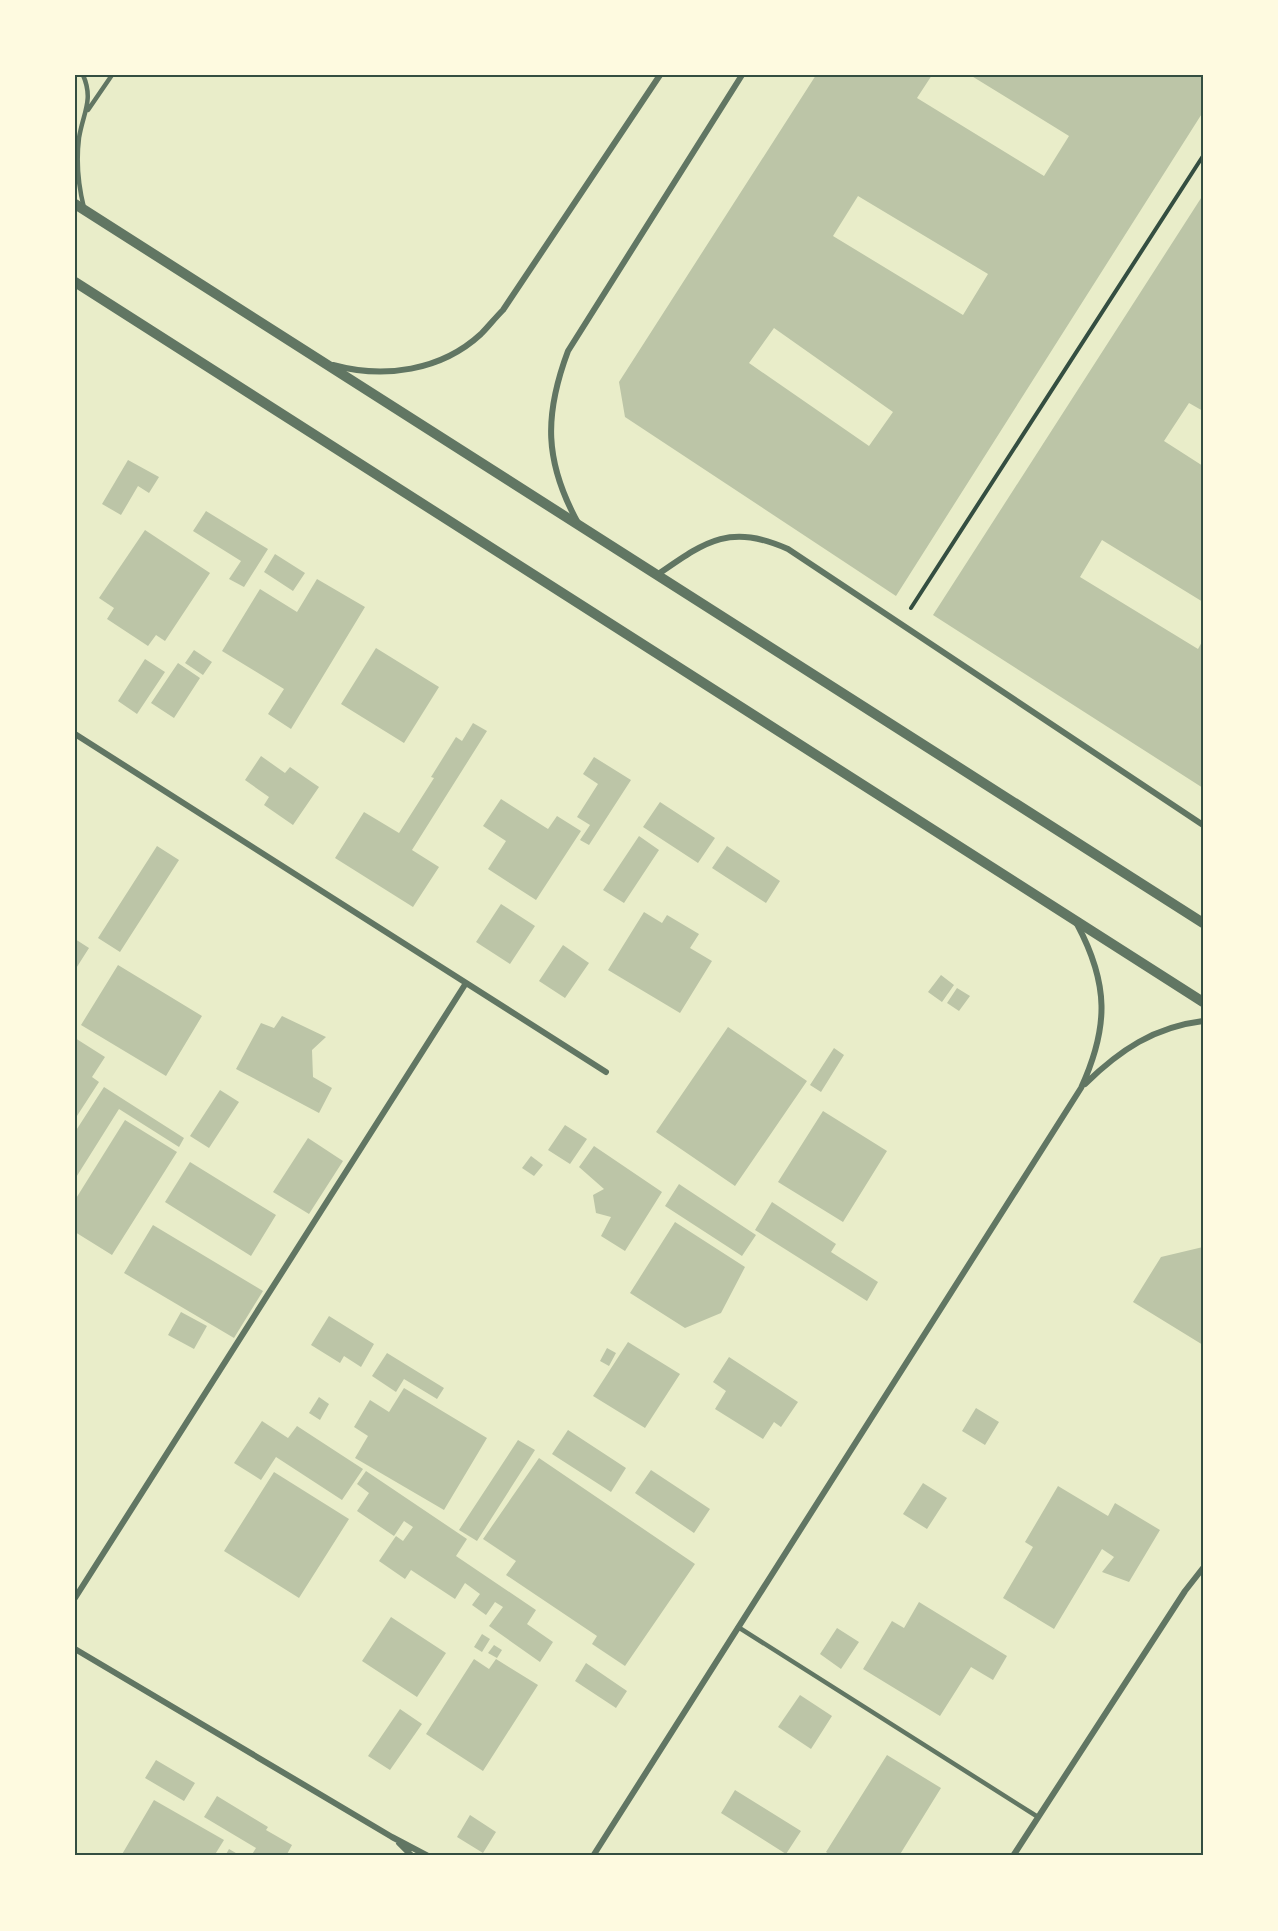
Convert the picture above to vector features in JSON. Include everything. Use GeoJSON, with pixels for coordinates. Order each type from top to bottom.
{"type":"FeatureCollection","features":[{"type":"Feature","properties":{"kind":"street"},"geometry":{"type":"LineString","coordinates":[[321,362],[354,371],[388,373],[421,368],[452,354],[480,335],[502,310],[660,75]]}},
{"type":"Feature","properties":{"kind":"street"},"geometry":{"type":"LineString","coordinates":[[580,526],[565,499],[555,470],[551,440],[551,409],[557,379],[568,351],[742,75]]}},
{"type":"Feature","properties":{"kind":"street"},"geometry":{"type":"LineString","coordinates":[[80,207],[1203,923]]}},
{"type":"Feature","properties":{"kind":"street"},"geometry":{"type":"LineString","coordinates":[[75,282],[1203,1002]]}},
{"type":"Feature","properties":{"kind":"street"},"geometry":{"type":"LineString","coordinates":[[657,575],[692,551],[715,540],[739,536],[765,539],[788,549],[1203,825]]}},
{"type":"Feature","properties":{"kind":"street"},"geometry":{"type":"LineString","coordinates":[[75,734],[606,1072]]}},
{"type":"Feature","properties":{"kind":"street"},"geometry":{"type":"LineString","coordinates":[[593,1856],[1081,1088],[1093,1062],[1100,1033],[1102,1004],[1093,957],[1076,922]]}},
{"type":"Feature","properties":{"kind":"street"},"geometry":{"type":"LineString","coordinates":[[75,1598],[466,983]]}},
{"type":"Feature","properties":{"kind":"street"},"geometry":{"type":"LineString","coordinates":[[1081,1088],[1110,1059],[1146,1037],[1185,1023],[1203,1021]]}},
{"type":"Feature","properties":{"kind":"street"},"geometry":{"type":"LineString","coordinates":[[1013,1856],[1185,1591],[1203,1569]]}},
{"type":"Feature","properties":{"kind":"street"},"geometry":{"type":"LineString","coordinates":[[75,1649],[392,1837],[428,1856]]}},
{"type":"Feature","properties":{"kind":"street"},"geometry":{"type":"LineString","coordinates":[[392,1837],[412,1856]]}},
{"type":"Feature","properties":{"kind":"lane"},"geometry":{"type":"LineString","coordinates":[[80,207],[77,161],[89,100],[88,87],[83,75]]}},
{"type":"Feature","properties":{"kind":"lane"},"geometry":{"type":"LineString","coordinates":[[86,112],[112,75]]}},
{"type":"Feature","properties":{"kind":"lane"},"geometry":{"type":"LineString","coordinates":[[738,1627],[1038,1817]]}},
{"type":"Feature","properties":{"kind":"path"},"geometry":{"type":"LineString","coordinates":[[901,624],[1203,156]]}},
{"type":"Feature","properties":{"kind":"building"},"geometry":{"type":"Polygon","coordinates":[[[816,75],[932,75],[917,98],[1044,176],[1069,136],[970,75],[1203,75],[1203,112],[896,596],[625,417],[619,382],[816,75]],[[858,196],[833,236],[963,315],[988,274],[858,196]],[[774,328],[749,363],[869,446],[893,412],[774,328]]]}},
{"type":"Feature","properties":{"kind":"building"},"geometry":{"type":"Polygon","coordinates":[[[1203,195],[1203,411],[1189,403],[1164,441],[1203,466],[1203,602],[1102,540],[1080,577],[1198,649],[1203,640],[1203,788],[933,615],[1203,195]]]}},
{"type":"Feature","properties":{"kind":"building"},"geometry":{"type":"Polygon","coordinates":[[[128,460],[159,477],[149,493],[138,486],[121,515],[102,504],[128,460]]]}},
{"type":"Feature","properties":{"kind":"building"},"geometry":{"type":"Polygon","coordinates":[[[206,511],[268,549],[244,587],[229,579],[241,561],[193,531],[206,511]]]}},
{"type":"Feature","properties":{"kind":"building"},"geometry":{"type":"Polygon","coordinates":[[[145,530],[210,573],[165,641],[156,635],[148,646],[107,619],[114,608],[99,598],[145,530]]]}},
{"type":"Feature","properties":{"kind":"building"},"geometry":{"type":"Polygon","coordinates":[[[275,554],[305,573],[293,591],[264,572],[275,554]]]}},
{"type":"Feature","properties":{"kind":"building"},"geometry":{"type":"Polygon","coordinates":[[[317,579],[365,607],[291,729],[268,714],[284,689],[222,651],[260,589],[297,612],[317,579]]]}},
{"type":"Feature","properties":{"kind":"building"},"geometry":{"type":"Polygon","coordinates":[[[376,648],[439,687],[404,743],[341,704],[376,648]]]}},
{"type":"Feature","properties":{"kind":"building"},"geometry":{"type":"Polygon","coordinates":[[[194,650],[212,662],[203,675],[185,663],[194,650]]]}},
{"type":"Feature","properties":{"kind":"building"},"geometry":{"type":"Polygon","coordinates":[[[145,659],[165,672],[137,714],[118,701],[145,659]]]}},
{"type":"Feature","properties":{"kind":"building"},"geometry":{"type":"Polygon","coordinates":[[[178,663],[200,678],[174,718],[151,703],[178,663]]]}},
{"type":"Feature","properties":{"kind":"building"},"geometry":{"type":"Polygon","coordinates":[[[473,723],[487,731],[412,850],[439,867],[413,907],[335,858],[364,812],[399,833],[434,778],[431,777],[456,737],[462,741],[473,723]]]}},
{"type":"Feature","properties":{"kind":"building"},"geometry":{"type":"Polygon","coordinates":[[[261,756],[285,773],[290,767],[319,787],[293,825],[264,805],[269,797],[245,780],[261,756]]]}},
{"type":"Feature","properties":{"kind":"building"},"geometry":{"type":"Polygon","coordinates":[[[594,757],[631,780],[589,845],[580,840],[590,825],[577,817],[598,784],[583,774],[594,757]]]}},
{"type":"Feature","properties":{"kind":"building"},"geometry":{"type":"Polygon","coordinates":[[[501,799],[548,829],[557,816],[581,831],[536,900],[488,869],[506,841],[483,826],[501,799]]]}},
{"type":"Feature","properties":{"kind":"building"},"geometry":{"type":"Polygon","coordinates":[[[660,802],[715,838],[698,863],[643,827],[660,802]]]}},
{"type":"Feature","properties":{"kind":"building"},"geometry":{"type":"Polygon","coordinates":[[[639,836],[659,850],[624,903],[603,890],[639,836]]]}},
{"type":"Feature","properties":{"kind":"building"},"geometry":{"type":"Polygon","coordinates":[[[157,846],[179,860],[120,952],[98,938],[157,846]]]}},
{"type":"Feature","properties":{"kind":"building"},"geometry":{"type":"Polygon","coordinates":[[[727,846],[780,881],[766,903],[712,868],[727,846]]]}},
{"type":"Feature","properties":{"kind":"building"},"geometry":{"type":"Polygon","coordinates":[[[501,904],[535,926],[510,964],[476,942],[501,904]]]}},
{"type":"Feature","properties":{"kind":"building"},"geometry":{"type":"Polygon","coordinates":[[[644,912],[662,923],[667,915],[699,934],[690,948],[712,961],[680,1013],[608,970],[644,912]]]}},
{"type":"Feature","properties":{"kind":"building"},"geometry":{"type":"Polygon","coordinates":[[[75,939],[89,948],[75,970],[75,939]]]}},
{"type":"Feature","properties":{"kind":"building"},"geometry":{"type":"Polygon","coordinates":[[[563,945],[589,963],[565,998],[539,981],[563,945]]]}},
{"type":"Feature","properties":{"kind":"building"},"geometry":{"type":"Polygon","coordinates":[[[118,965],[202,1016],[166,1076],[81,1025],[118,965]]]}},
{"type":"Feature","properties":{"kind":"building"},"geometry":{"type":"Polygon","coordinates":[[[941,975],[954,985],[942,1002],[928,992],[941,975]]]}},
{"type":"Feature","properties":{"kind":"building"},"geometry":{"type":"Polygon","coordinates":[[[957,988],[970,996],[959,1011],[947,1003],[957,988]]]}},
{"type":"Feature","properties":{"kind":"building"},"geometry":{"type":"Polygon","coordinates":[[[282,1016],[326,1037],[312,1050],[313,1077],[332,1088],[319,1113],[236,1069],[261,1023],[274,1028],[282,1016]]]}},
{"type":"Feature","properties":{"kind":"building"},"geometry":{"type":"Polygon","coordinates":[[[728,1027],[807,1081],[735,1186],[656,1132],[728,1027]]]}},
{"type":"Feature","properties":{"kind":"building"},"geometry":{"type":"Polygon","coordinates":[[[75,1038],[105,1057],[92,1077],[99,1082],[75,1119],[75,1038]]]}},
{"type":"Feature","properties":{"kind":"building"},"geometry":{"type":"Polygon","coordinates":[[[834,1048],[844,1055],[821,1092],[810,1085],[834,1048]]]}},
{"type":"Feature","properties":{"kind":"building"},"geometry":{"type":"Polygon","coordinates":[[[104,1087],[184,1138],[179,1147],[119,1109],[75,1179],[75,1132],[104,1087]]]}},
{"type":"Feature","properties":{"kind":"building"},"geometry":{"type":"Polygon","coordinates":[[[220,1090],[239,1102],[209,1148],[190,1136],[220,1090]]]}},
{"type":"Feature","properties":{"kind":"building"},"geometry":{"type":"Polygon","coordinates":[[[823,1111],[887,1151],[843,1222],[778,1182],[823,1111]]]}},
{"type":"Feature","properties":{"kind":"building"},"geometry":{"type":"Polygon","coordinates":[[[125,1120],[177,1152],[112,1255],[75,1232],[75,1200],[125,1120]]]}},
{"type":"Feature","properties":{"kind":"building"},"geometry":{"type":"Polygon","coordinates":[[[565,1125],[587,1139],[570,1164],[548,1150],[565,1125]]]}},
{"type":"Feature","properties":{"kind":"building"},"geometry":{"type":"Polygon","coordinates":[[[308,1138],[343,1161],[309,1214],[273,1192],[308,1138]]]}},
{"type":"Feature","properties":{"kind":"building"},"geometry":{"type":"Polygon","coordinates":[[[594,1146],[662,1192],[625,1251],[601,1236],[611,1217],[596,1213],[593,1195],[604,1189],[579,1167],[594,1146]]]}},
{"type":"Feature","properties":{"kind":"building"},"geometry":{"type":"Polygon","coordinates":[[[531,1156],[543,1165],[534,1176],[522,1168],[531,1156]]]}},
{"type":"Feature","properties":{"kind":"building"},"geometry":{"type":"Polygon","coordinates":[[[190,1162],[276,1215],[251,1256],[165,1202],[190,1162]]]}},
{"type":"Feature","properties":{"kind":"building"},"geometry":{"type":"Polygon","coordinates":[[[679,1184],[756,1235],[742,1256],[665,1206],[679,1184]]]}},
{"type":"Feature","properties":{"kind":"building"},"geometry":{"type":"Polygon","coordinates":[[[772,1202],[836,1244],[831,1252],[878,1282],[867,1301],[755,1230],[772,1202]]]}},
{"type":"Feature","properties":{"kind":"building"},"geometry":{"type":"Polygon","coordinates":[[[675,1222],[745,1267],[721,1313],[685,1328],[630,1293],[675,1222]]]}},
{"type":"Feature","properties":{"kind":"building"},"geometry":{"type":"Polygon","coordinates":[[[153,1225],[263,1291],[234,1338],[124,1273],[153,1225]]]}},
{"type":"Feature","properties":{"kind":"building"},"geometry":{"type":"Polygon","coordinates":[[[1203,1247],[1203,1345],[1133,1302],[1161,1257],[1203,1247]]]}},
{"type":"Feature","properties":{"kind":"building"},"geometry":{"type":"Polygon","coordinates":[[[181,1312],[207,1326],[194,1349],[168,1335],[181,1312]]]}},
{"type":"Feature","properties":{"kind":"building"},"geometry":{"type":"Polygon","coordinates":[[[329,1316],[374,1344],[361,1367],[344,1356],[340,1363],[311,1345],[329,1316]]]}},
{"type":"Feature","properties":{"kind":"building"},"geometry":{"type":"Polygon","coordinates":[[[628,1342],[680,1374],[645,1428],[593,1396],[628,1342]]]}},
{"type":"Feature","properties":{"kind":"building"},"geometry":{"type":"Polygon","coordinates":[[[607,1348],[616,1353],[609,1366],[600,1361],[607,1348]]]}},
{"type":"Feature","properties":{"kind":"building"},"geometry":{"type":"Polygon","coordinates":[[[387,1353],[444,1388],[437,1399],[404,1379],[396,1392],[372,1376],[387,1353]]]}},
{"type":"Feature","properties":{"kind":"building"},"geometry":{"type":"Polygon","coordinates":[[[729,1357],[798,1402],[781,1427],[774,1422],[763,1439],[715,1409],[726,1391],[713,1382],[729,1357]]]}},
{"type":"Feature","properties":{"kind":"building"},"geometry":{"type":"Polygon","coordinates":[[[404,1388],[487,1438],[444,1510],[355,1458],[368,1436],[354,1427],[370,1400],[389,1412],[404,1388]]]}},
{"type":"Feature","properties":{"kind":"building"},"geometry":{"type":"Polygon","coordinates":[[[319,1397],[329,1404],[320,1420],[309,1413],[319,1397]]]}},
{"type":"Feature","properties":{"kind":"building"},"geometry":{"type":"Polygon","coordinates":[[[976,1408],[999,1422],[985,1445],[962,1431],[976,1408]]]}},
{"type":"Feature","properties":{"kind":"building"},"geometry":{"type":"Polygon","coordinates":[[[262,1421],[288,1438],[297,1426],[363,1469],[342,1500],[276,1457],[261,1480],[234,1463],[262,1421]]]}},
{"type":"Feature","properties":{"kind":"building"},"geometry":{"type":"Polygon","coordinates":[[[568,1430],[626,1468],[611,1492],[552,1454],[568,1430]]]}},
{"type":"Feature","properties":{"kind":"building"},"geometry":{"type":"Polygon","coordinates":[[[518,1440],[535,1450],[477,1541],[459,1530],[518,1440]]]}},
{"type":"Feature","properties":{"kind":"building"},"geometry":{"type":"Polygon","coordinates":[[[539,1458],[695,1564],[625,1666],[592,1644],[597,1636],[506,1575],[516,1561],[483,1539],[539,1458]]]}},
{"type":"Feature","properties":{"kind":"building"},"geometry":{"type":"Polygon","coordinates":[[[651,1470],[710,1509],[694,1533],[635,1493],[651,1470]]]}},
{"type":"Feature","properties":{"kind":"building"},"geometry":{"type":"Polygon","coordinates":[[[366,1471],[467,1539],[456,1556],[536,1610],[527,1624],[553,1642],[540,1662],[489,1626],[503,1607],[495,1602],[486,1615],[472,1605],[480,1594],[465,1583],[455,1599],[411,1570],[405,1579],[379,1561],[396,1536],[403,1541],[413,1527],[404,1521],[394,1536],[357,1511],[369,1493],[357,1484],[366,1471]]]}},
{"type":"Feature","properties":{"kind":"building"},"geometry":{"type":"Polygon","coordinates":[[[274,1472],[349,1519],[299,1598],[224,1551],[274,1472]]]}},
{"type":"Feature","properties":{"kind":"building"},"geometry":{"type":"Polygon","coordinates":[[[923,1483],[947,1498],[927,1529],[903,1514],[923,1483]]]}},
{"type":"Feature","properties":{"kind":"building"},"geometry":{"type":"Polygon","coordinates":[[[1058,1486],[1108,1516],[1115,1503],[1160,1530],[1129,1582],[1102,1572],[1114,1557],[1102,1549],[1054,1629],[1003,1598],[1033,1547],[1025,1542],[1058,1486]]]}},
{"type":"Feature","properties":{"kind":"building"},"geometry":{"type":"Polygon","coordinates":[[[919,1602],[1007,1656],[993,1680],[971,1667],[940,1716],[863,1669],[892,1621],[904,1628],[919,1602]]]}},
{"type":"Feature","properties":{"kind":"building"},"geometry":{"type":"Polygon","coordinates":[[[391,1617],[446,1653],[417,1697],[362,1661],[391,1617]]]}},
{"type":"Feature","properties":{"kind":"building"},"geometry":{"type":"Polygon","coordinates":[[[837,1628],[859,1642],[841,1669],[820,1654],[837,1628]]]}},
{"type":"Feature","properties":{"kind":"building"},"geometry":{"type":"Polygon","coordinates":[[[482,1634],[490,1639],[482,1652],[474,1647],[482,1634]]]}},
{"type":"Feature","properties":{"kind":"building"},"geometry":{"type":"Polygon","coordinates":[[[494,1645],[502,1650],[497,1658],[488,1653],[494,1645]]]}},
{"type":"Feature","properties":{"kind":"building"},"geometry":{"type":"Polygon","coordinates":[[[474,1659],[489,1669],[496,1659],[538,1685],[483,1771],[426,1734],[474,1659]]]}},
{"type":"Feature","properties":{"kind":"building"},"geometry":{"type":"Polygon","coordinates":[[[586,1663],[627,1691],[616,1708],[575,1681],[586,1663]]]}},
{"type":"Feature","properties":{"kind":"building"},"geometry":{"type":"Polygon","coordinates":[[[800,1695],[832,1716],[811,1749],[778,1727],[800,1695]]]}},
{"type":"Feature","properties":{"kind":"building"},"geometry":{"type":"Polygon","coordinates":[[[400,1709],[422,1724],[390,1770],[368,1756],[400,1709]]]}},
{"type":"Feature","properties":{"kind":"building"},"geometry":{"type":"Polygon","coordinates":[[[887,1755],[941,1788],[899,1856],[832,1856],[826,1852],[887,1755]]]}},
{"type":"Feature","properties":{"kind":"building"},"geometry":{"type":"Polygon","coordinates":[[[156,1760],[195,1783],[184,1801],[145,1778],[156,1760]]]}},
{"type":"Feature","properties":{"kind":"building"},"geometry":{"type":"Polygon","coordinates":[[[735,1790],[801,1831],[786,1854],[721,1813],[735,1790]]]}},
{"type":"Feature","properties":{"kind":"building"},"geometry":{"type":"Polygon","coordinates":[[[217,1796],[268,1827],[266,1830],[292,1845],[286,1856],[251,1856],[256,1848],[204,1817],[217,1796]]]}},
{"type":"Feature","properties":{"kind":"building"},"geometry":{"type":"Polygon","coordinates":[[[154,1800],[224,1840],[214,1856],[121,1856],[154,1800]]]}},
{"type":"Feature","properties":{"kind":"building"},"geometry":{"type":"Polygon","coordinates":[[[470,1815],[496,1832],[483,1853],[457,1837],[470,1815]]]}},
{"type":"Feature","properties":{"kind":"building"},"geometry":{"type":"Polygon","coordinates":[[[229,1849],[241,1856],[225,1856],[229,1849]]]}}]}
